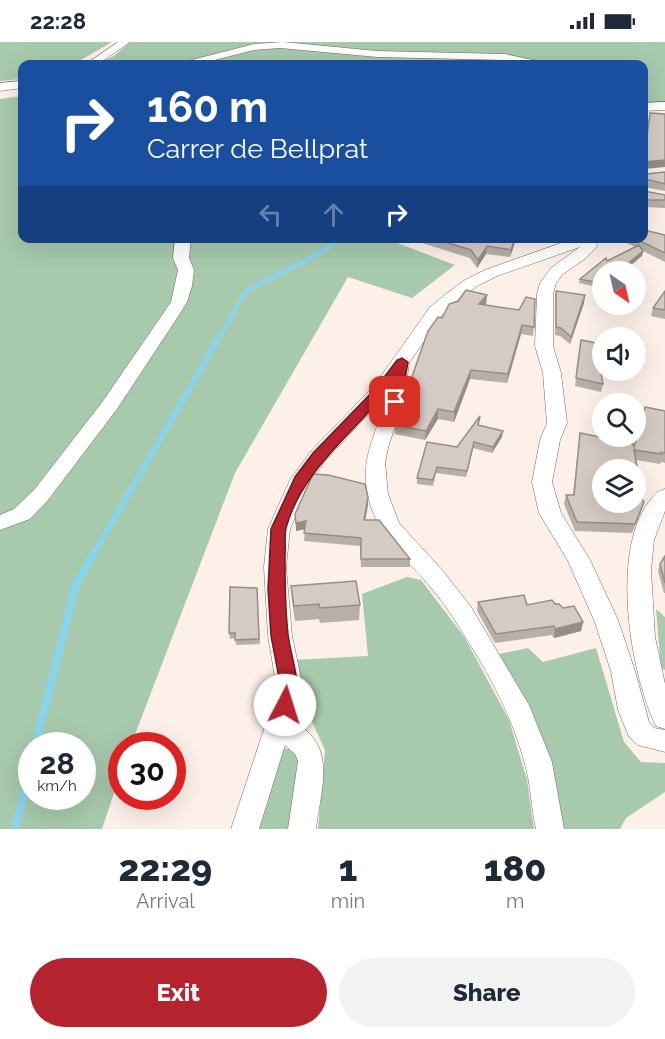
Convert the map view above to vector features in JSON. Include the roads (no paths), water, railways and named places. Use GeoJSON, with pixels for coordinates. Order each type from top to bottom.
{"type":"FeatureCollection","features":[{"type":"Feature","properties":{"kind":"street"},"geometry":{"type":"LineString","coordinates":[[99,60],[125,42]]}},
{"type":"Feature","properties":{"kind":"street"},"geometry":{"type":"LineString","coordinates":[[204,60],[254,47],[280,45],[377,54],[499,57],[524,60]]}},
{"type":"Feature","properties":{"kind":"street"},"geometry":{"type":"LineString","coordinates":[[499,57],[509,60]]}},
{"type":"Feature","properties":{"kind":"street"},"geometry":{"type":"LineString","coordinates":[[0,87],[18,86]]}},
{"type":"Feature","properties":{"kind":"street"},"geometry":{"type":"LineString","coordinates":[[648,107],[665,106]]}},
{"type":"Feature","properties":{"kind":"street"},"geometry":{"type":"LineString","coordinates":[[648,117],[665,118]]}},
{"type":"Feature","properties":{"kind":"street"},"geometry":{"type":"LineString","coordinates":[[0,523],[22,513],[41,495],[110,405],[169,318],[179,302],[184,286],[186,270],[181,258],[182,243]]}},
{"type":"Feature","properties":{"kind":"street"},"geometry":{"type":"LineString","coordinates":[[245,829],[285,705],[289,683],[280,636],[276,589],[279,529],[300,480],[318,456],[381,390],[436,311],[471,283],[491,273],[577,243]]}},
{"type":"Feature","properties":{"kind":"street"},"geometry":{"type":"LineString","coordinates":[[590,243],[590,247],[557,271],[548,283],[545,294],[544,346],[552,373],[557,423],[550,440],[542,482],[550,513],[579,560],[602,610],[623,671],[631,710],[638,729],[647,736],[665,741]]}},
{"type":"Feature","properties":{"kind":"street"},"geometry":{"type":"LineString","coordinates":[[402,362],[395,402],[376,455],[375,470],[383,514],[393,533],[446,590],[463,614],[516,707],[533,746],[545,793],[550,829]]}},
{"type":"Feature","properties":{"kind":"street"},"geometry":{"type":"LineString","coordinates":[[662,500],[642,543],[640,575],[641,622],[648,674],[665,718]]}},
{"type":"Feature","properties":{"kind":"street"},"geometry":{"type":"LineString","coordinates":[[277,726],[287,731],[306,747],[311,761],[302,829]]}},
{"type":"Feature","properties":{"kind":"waterway"},"geometry":{"type":"LineString","coordinates":[[216,343],[246,291],[335,243]]}},
{"type":"Feature","properties":{"kind":"waterway"},"geometry":{"type":"LineString","coordinates":[[92,557],[217,341]]}},
{"type":"Feature","properties":{"kind":"waterway"},"geometry":{"type":"LineString","coordinates":[[39,732],[76,584],[93,555]]}},
{"type":"Feature","properties":{"kind":"waterway"},"geometry":{"type":"LineString","coordinates":[[15,829],[20,810]]}}]}
